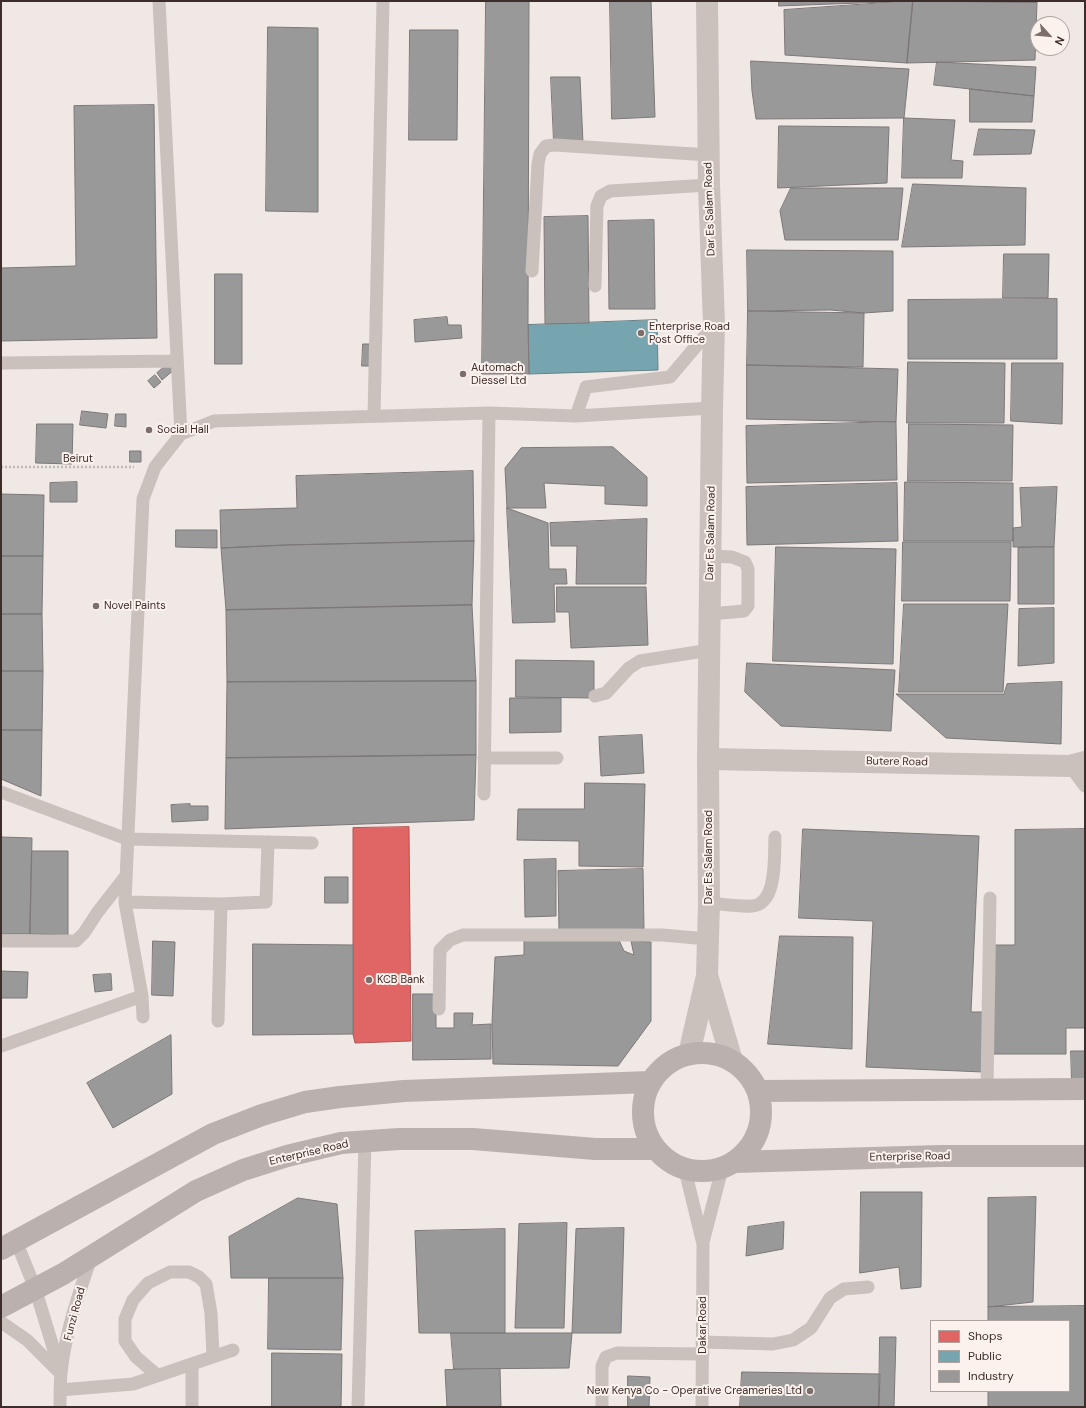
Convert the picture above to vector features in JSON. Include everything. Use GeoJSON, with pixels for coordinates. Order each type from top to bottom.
{"type":"FeatureCollection","features":[{"type":"Feature","properties":{"kind":"main road"},"geometry":{"type":"LineString","coordinates":[[712,1053],[732,1061],[748,1073],[758,1091],[762,1117],[753,1143],[728,1165],[704,1172],[685,1170],[668,1162],[654,1149],[646,1134],[642,1116],[644,1099],[650,1082],[667,1064],[689,1054],[712,1053]]}},
{"type":"Feature","properties":{"kind":"main road"},"geometry":{"type":"LineString","coordinates":[[9,1245],[213,1134],[262,1115],[305,1102],[404,1091],[650,1082]]}},
{"type":"Feature","properties":{"kind":"main road"},"geometry":{"type":"LineString","coordinates":[[758,1091],[1085,1089]]}},
{"type":"Feature","properties":{"kind":"main road","name":"Enterprise Road"},"geometry":{"type":"LineString","coordinates":[[1,1307],[63,1274],[196,1191],[243,1170],[287,1156],[341,1143],[399,1139],[473,1139],[595,1149],[654,1149]]}},
{"type":"Feature","properties":{"kind":"main road","name":"Enterprise Road"},"geometry":{"type":"LineString","coordinates":[[728,1165],[940,1156],[1085,1156]]}},
{"type":"Feature","properties":{"kind":"street","name":"Dar Es Salam Road"},"geometry":{"type":"LineString","coordinates":[[707,1],[709,185],[714,324],[710,556],[708,759],[709,903],[707,975],[732,1061]]}},
{"type":"Feature","properties":{"kind":"street","name":"Butere Road"},"geometry":{"type":"LineString","coordinates":[[708,759],[1078,764]]}},
{"type":"Feature","properties":{"kind":"street"},"geometry":{"type":"LineString","coordinates":[[689,1054],[707,975]]}},
{"type":"Feature","properties":{"kind":"lane"},"geometry":{"type":"LineString","coordinates":[[159,1],[176,360],[181,434]]}},
{"type":"Feature","properties":{"kind":"lane"},"geometry":{"type":"LineString","coordinates":[[374,416],[383,1]]}},
{"type":"Feature","properties":{"kind":"lane"},"geometry":{"type":"LineString","coordinates":[[532,270],[538,164],[540,154],[546,146],[556,145],[709,155]]}},
{"type":"Feature","properties":{"kind":"lane"},"geometry":{"type":"LineString","coordinates":[[595,286],[597,206],[601,196],[610,191],[709,185]]}},
{"type":"Feature","properties":{"kind":"lane"},"geometry":{"type":"LineString","coordinates":[[576,416],[586,386],[670,377],[714,324]]}},
{"type":"Feature","properties":{"kind":"lane"},"geometry":{"type":"LineString","coordinates":[[1,363],[176,360]]}},
{"type":"Feature","properties":{"kind":"lane"},"geometry":{"type":"LineString","coordinates":[[143,1016],[142,996],[125,902],[125,877],[143,499],[155,467],[181,434],[214,420],[488,413],[576,416],[712,408]]}},
{"type":"Feature","properties":{"kind":"lane"},"geometry":{"type":"LineString","coordinates":[[484,794],[488,413]]}},
{"type":"Feature","properties":{"kind":"lane"},"geometry":{"type":"LineString","coordinates":[[710,556],[732,557],[745,562],[748,569],[748,606],[744,612],[710,614]]}},
{"type":"Feature","properties":{"kind":"lane"},"geometry":{"type":"LineString","coordinates":[[595,696],[606,693],[629,668],[640,661],[710,650]]}},
{"type":"Feature","properties":{"kind":"lane"},"geometry":{"type":"LineString","coordinates":[[484,758],[557,758]]}},
{"type":"Feature","properties":{"kind":"lane"},"geometry":{"type":"LineString","coordinates":[[1078,764],[1085,786]]}},
{"type":"Feature","properties":{"kind":"lane"},"geometry":{"type":"LineString","coordinates":[[1,792],[127,839],[312,843]]}},
{"type":"Feature","properties":{"kind":"lane"},"geometry":{"type":"LineString","coordinates":[[709,903],[754,906],[766,900],[772,886],[775,836]]}},
{"type":"Feature","properties":{"kind":"lane"},"geometry":{"type":"LineString","coordinates":[[125,902],[221,904],[266,902],[268,842]]}},
{"type":"Feature","properties":{"kind":"lane"},"geometry":{"type":"LineString","coordinates":[[1,941],[76,941],[84,933],[97,913],[125,877]]}},
{"type":"Feature","properties":{"kind":"lane"},"geometry":{"type":"LineString","coordinates":[[987,1089],[990,898]]}},
{"type":"Feature","properties":{"kind":"lane"},"geometry":{"type":"LineString","coordinates":[[218,1021],[221,904]]}},
{"type":"Feature","properties":{"kind":"lane"},"geometry":{"type":"LineString","coordinates":[[439,1009],[440,950],[450,940],[463,935],[662,935],[708,939]]}},
{"type":"Feature","properties":{"kind":"lane"},"geometry":{"type":"LineString","coordinates":[[1,1046],[142,996]]}},
{"type":"Feature","properties":{"kind":"lane"},"geometry":{"type":"LineString","coordinates":[[358,1407],[365,1142]]}},
{"type":"Feature","properties":{"kind":"lane","name":"Dakar Road"},"geometry":{"type":"LineString","coordinates":[[703,1244],[728,1165]]}},
{"type":"Feature","properties":{"kind":"lane","name":"Dakar Road"},"geometry":{"type":"LineString","coordinates":[[685,1170],[703,1244],[702,1407]]}},
{"type":"Feature","properties":{"kind":"lane"},"geometry":{"type":"LineString","coordinates":[[9,1245],[35,1288],[61,1373]]}},
{"type":"Feature","properties":{"kind":"lane","name":"Funzi Road"},"geometry":{"type":"LineString","coordinates":[[60,1407],[61,1373],[65,1349],[78,1296],[92,1255]]}},
{"type":"Feature","properties":{"kind":"lane"},"geometry":{"type":"LineString","coordinates":[[157,1375],[136,1357],[125,1341],[125,1319],[133,1300],[148,1283],[170,1272],[189,1272],[199,1277],[206,1284],[211,1313],[213,1356]]}},
{"type":"Feature","properties":{"kind":"lane"},"geometry":{"type":"LineString","coordinates":[[602,1407],[602,1366],[606,1357],[617,1353],[773,1344],[793,1340],[811,1328],[830,1298],[844,1289],[868,1287]]}},
{"type":"Feature","properties":{"kind":"lane"},"geometry":{"type":"LineString","coordinates":[[1,1322],[26,1340],[61,1373]]}},
{"type":"Feature","properties":{"kind":"lane"},"geometry":{"type":"LineString","coordinates":[[60,1390],[133,1384],[233,1350]]}},
{"type":"Feature","properties":{"kind":"lane"},"geometry":{"type":"LineString","coordinates":[[192,1364],[192,1407]]}},
{"type":"Feature","properties":{"kind":"path","name":"Beirut"},"geometry":{"type":"LineString","coordinates":[[1,467],[155,467]]}},
{"type":"Feature","properties":{"kind":"building: Shops"},"geometry":{"type":"Polygon","coordinates":[[[409,827],[411,1041],[355,1043],[353,1034],[353,828],[409,827]]]}},
{"type":"Feature","properties":{"kind":"building: Public"},"geometry":{"type":"Polygon","coordinates":[[[657,320],[658,370],[529,374],[528,325],[657,320]]]}},
{"type":"Feature","properties":{"kind":"building: Industry"},"geometry":{"type":"Polygon","coordinates":[[[486,1],[529,1],[529,374],[482,374],[486,1]]]}},
{"type":"Feature","properties":{"kind":"building: Industry"},"geometry":{"type":"Polygon","coordinates":[[[610,1],[651,1],[655,117],[612,119],[610,1]]]}},
{"type":"Feature","properties":{"kind":"building: Industry"},"geometry":{"type":"Polygon","coordinates":[[[779,1],[913,1],[779,6],[779,1]]]}},
{"type":"Feature","properties":{"kind":"building: Industry"},"geometry":{"type":"Polygon","coordinates":[[[913,1],[1037,1],[1037,2],[913,1]]]}},
{"type":"Feature","properties":{"kind":"building: Industry"},"geometry":{"type":"Polygon","coordinates":[[[913,1],[1037,2],[1037,16],[1030,16],[1030,56],[1035,56],[1035,60],[907,63],[913,1]]]}},
{"type":"Feature","properties":{"kind":"building: Industry"},"geometry":{"type":"Polygon","coordinates":[[[913,1],[907,63],[785,55],[784,10],[913,1]]]}},
{"type":"Feature","properties":{"kind":"building: Industry"},"geometry":{"type":"Polygon","coordinates":[[[268,27],[318,28],[318,212],[266,211],[268,27]]]}},
{"type":"Feature","properties":{"kind":"building: Industry"},"geometry":{"type":"Polygon","coordinates":[[[410,30],[458,30],[457,140],[409,140],[410,30]]]}},
{"type":"Feature","properties":{"kind":"building: Industry"},"geometry":{"type":"Polygon","coordinates":[[[751,61],[909,69],[904,118],[756,119],[752,91],[751,61]]]}},
{"type":"Feature","properties":{"kind":"building: Industry"},"geometry":{"type":"Polygon","coordinates":[[[937,62],[1036,67],[1034,96],[934,85],[937,62]]]}},
{"type":"Feature","properties":{"kind":"building: Industry"},"geometry":{"type":"Polygon","coordinates":[[[551,77],[580,77],[583,143],[554,142],[551,77]]]}},
{"type":"Feature","properties":{"kind":"building: Industry"},"geometry":{"type":"Polygon","coordinates":[[[970,89],[1034,96],[1032,122],[970,122],[970,89]]]}},
{"type":"Feature","properties":{"kind":"building: Industry"},"geometry":{"type":"Polygon","coordinates":[[[154,105],[157,338],[1,341],[1,268],[76,266],[74,106],[154,105]]]}},
{"type":"Feature","properties":{"kind":"building: Industry"},"geometry":{"type":"Polygon","coordinates":[[[904,118],[955,120],[951,160],[963,161],[962,178],[902,178],[904,118]]]}},
{"type":"Feature","properties":{"kind":"building: Industry"},"geometry":{"type":"Polygon","coordinates":[[[779,126],[889,127],[887,183],[778,188],[779,126]]]}},
{"type":"Feature","properties":{"kind":"building: Industry"},"geometry":{"type":"Polygon","coordinates":[[[979,129],[1035,130],[1031,154],[974,155],[979,129]]]}},
{"type":"Feature","properties":{"kind":"building: Industry"},"geometry":{"type":"Polygon","coordinates":[[[913,184],[1026,188],[1025,245],[902,247],[913,184]]]}},
{"type":"Feature","properties":{"kind":"building: Industry"},"geometry":{"type":"Polygon","coordinates":[[[791,188],[903,188],[898,240],[785,240],[780,211],[791,188]]]}},
{"type":"Feature","properties":{"kind":"building: Industry"},"geometry":{"type":"Polygon","coordinates":[[[588,216],[589,323],[545,324],[544,217],[588,216]]]}},
{"type":"Feature","properties":{"kind":"building: Industry"},"geometry":{"type":"Polygon","coordinates":[[[654,220],[655,309],[609,309],[608,221],[654,220]]]}},
{"type":"Feature","properties":{"kind":"building: Industry"},"geometry":{"type":"Polygon","coordinates":[[[747,250],[893,251],[893,311],[864,313],[830,310],[748,311],[747,250]]]}},
{"type":"Feature","properties":{"kind":"building: Industry"},"geometry":{"type":"Polygon","coordinates":[[[1004,254],[1049,254],[1048,298],[1003,298],[1004,254]]]}},
{"type":"Feature","properties":{"kind":"building: Industry"},"geometry":{"type":"Polygon","coordinates":[[[215,274],[242,274],[242,364],[215,364],[215,274]]]}},
{"type":"Feature","properties":{"kind":"building: Industry"},"geometry":{"type":"Polygon","coordinates":[[[1057,299],[1057,359],[908,359],[908,300],[1057,299]]]}},
{"type":"Feature","properties":{"kind":"building: Industry"},"geometry":{"type":"Polygon","coordinates":[[[748,311],[864,313],[863,367],[747,365],[748,311]]]}},
{"type":"Feature","properties":{"kind":"building: Industry"},"geometry":{"type":"Polygon","coordinates":[[[447,317],[448,325],[461,325],[462,338],[415,342],[414,320],[447,317]]]}},
{"type":"Feature","properties":{"kind":"building: Industry"},"geometry":{"type":"Polygon","coordinates":[[[363,344],[375,344],[375,366],[362,366],[363,344]]]}},
{"type":"Feature","properties":{"kind":"building: Industry"},"geometry":{"type":"Polygon","coordinates":[[[170,362],[175,369],[162,380],[157,373],[170,362]]]}},
{"type":"Feature","properties":{"kind":"building: Industry"},"geometry":{"type":"Polygon","coordinates":[[[908,362],[1005,363],[1004,423],[907,423],[908,362]]]}},
{"type":"Feature","properties":{"kind":"building: Industry"},"geometry":{"type":"Polygon","coordinates":[[[1012,363],[1063,363],[1062,424],[1011,421],[1012,363]]]}},
{"type":"Feature","properties":{"kind":"building: Industry"},"geometry":{"type":"Polygon","coordinates":[[[747,365],[898,369],[896,422],[747,419],[747,365]]]}},
{"type":"Feature","properties":{"kind":"building: Industry"},"geometry":{"type":"Polygon","coordinates":[[[155,375],[161,382],[154,388],[148,381],[155,375]]]}},
{"type":"Feature","properties":{"kind":"building: Industry"},"geometry":{"type":"Polygon","coordinates":[[[82,411],[108,414],[106,428],[80,425],[82,411]]]}},
{"type":"Feature","properties":{"kind":"building: Industry"},"geometry":{"type":"Polygon","coordinates":[[[116,414],[126,414],[126,427],[115,426],[116,414]]]}},
{"type":"Feature","properties":{"kind":"building: Industry"},"geometry":{"type":"Polygon","coordinates":[[[896,422],[897,480],[747,483],[746,426],[896,422]]]}},
{"type":"Feature","properties":{"kind":"building: Industry"},"geometry":{"type":"Polygon","coordinates":[[[37,424],[73,424],[72,464],[36,463],[37,424]]]}},
{"type":"Feature","properties":{"kind":"building: Industry"},"geometry":{"type":"Polygon","coordinates":[[[909,424],[1013,425],[1012,481],[908,481],[909,424]]]}},
{"type":"Feature","properties":{"kind":"building: Industry"},"geometry":{"type":"Polygon","coordinates":[[[613,447],[647,477],[647,506],[605,504],[605,486],[544,483],[546,508],[507,508],[505,468],[521,448],[613,447]]]}},
{"type":"Feature","properties":{"kind":"building: Industry"},"geometry":{"type":"Polygon","coordinates":[[[130,451],[141,451],[141,462],[130,462],[130,451]]]}},
{"type":"Feature","properties":{"kind":"building: Industry"},"geometry":{"type":"Polygon","coordinates":[[[473,471],[474,541],[286,545],[221,548],[220,510],[297,508],[296,476],[473,471]]]}},
{"type":"Feature","properties":{"kind":"building: Industry"},"geometry":{"type":"Polygon","coordinates":[[[77,482],[77,502],[50,502],[50,483],[77,482]]]}},
{"type":"Feature","properties":{"kind":"building: Industry"},"geometry":{"type":"Polygon","coordinates":[[[905,482],[1013,483],[1013,541],[904,541],[905,482]]]}},
{"type":"Feature","properties":{"kind":"building: Industry"},"geometry":{"type":"Polygon","coordinates":[[[897,483],[898,541],[747,545],[746,487],[897,483]]]}},
{"type":"Feature","properties":{"kind":"building: Industry"},"geometry":{"type":"Polygon","coordinates":[[[1057,487],[1054,547],[1013,547],[1013,528],[1022,527],[1020,488],[1057,487]]]}},
{"type":"Feature","properties":{"kind":"building: Industry"},"geometry":{"type":"Polygon","coordinates":[[[1,494],[44,495],[43,556],[1,556],[1,494]]]}},
{"type":"Feature","properties":{"kind":"building: Industry"},"geometry":{"type":"Polygon","coordinates":[[[507,508],[548,523],[549,569],[566,569],[567,584],[554,584],[555,622],[513,623],[507,508]]]}},
{"type":"Feature","properties":{"kind":"building: Industry"},"geometry":{"type":"Polygon","coordinates":[[[647,519],[646,584],[576,584],[577,546],[551,546],[550,523],[647,519]]]}},
{"type":"Feature","properties":{"kind":"building: Industry"},"geometry":{"type":"Polygon","coordinates":[[[176,530],[217,530],[217,548],[176,547],[176,530]]]}},
{"type":"Feature","properties":{"kind":"building: Industry"},"geometry":{"type":"Polygon","coordinates":[[[474,541],[472,605],[226,610],[221,548],[286,545],[474,541]]]}},
{"type":"Feature","properties":{"kind":"building: Industry"},"geometry":{"type":"Polygon","coordinates":[[[903,542],[1011,542],[1010,601],[902,601],[903,542]]]}},
{"type":"Feature","properties":{"kind":"building: Industry"},"geometry":{"type":"Polygon","coordinates":[[[776,547],[896,549],[893,664],[773,661],[776,547]]]}},
{"type":"Feature","properties":{"kind":"building: Industry"},"geometry":{"type":"Polygon","coordinates":[[[1054,547],[1054,604],[1018,604],[1018,548],[1054,547]]]}},
{"type":"Feature","properties":{"kind":"building: Industry"},"geometry":{"type":"Polygon","coordinates":[[[1,556],[43,556],[42,614],[1,614],[1,556]]]}},
{"type":"Feature","properties":{"kind":"building: Industry"},"geometry":{"type":"Polygon","coordinates":[[[557,587],[646,587],[648,645],[571,648],[569,612],[557,612],[557,587]]]}},
{"type":"Feature","properties":{"kind":"building: Industry"},"geometry":{"type":"Polygon","coordinates":[[[904,604],[1008,604],[1003,692],[899,692],[904,604]]]}},
{"type":"Feature","properties":{"kind":"building: Industry"},"geometry":{"type":"Polygon","coordinates":[[[472,605],[476,681],[227,682],[226,610],[472,605]]]}},
{"type":"Feature","properties":{"kind":"building: Industry"},"geometry":{"type":"Polygon","coordinates":[[[1054,608],[1054,663],[1018,666],[1019,609],[1054,608]]]}},
{"type":"Feature","properties":{"kind":"building: Industry"},"geometry":{"type":"Polygon","coordinates":[[[1,614],[42,614],[43,671],[1,671],[1,614]]]}},
{"type":"Feature","properties":{"kind":"building: Industry"},"geometry":{"type":"Polygon","coordinates":[[[516,660],[594,661],[594,698],[516,697],[516,660]]]}},
{"type":"Feature","properties":{"kind":"building: Industry"},"geometry":{"type":"Polygon","coordinates":[[[747,663],[895,670],[891,731],[781,726],[745,692],[747,663]]]}},
{"type":"Feature","properties":{"kind":"building: Industry"},"geometry":{"type":"Polygon","coordinates":[[[1,671],[43,671],[42,730],[1,730],[1,671]]]}},
{"type":"Feature","properties":{"kind":"building: Industry"},"geometry":{"type":"Polygon","coordinates":[[[476,681],[476,755],[226,758],[227,682],[476,681]]]}},
{"type":"Feature","properties":{"kind":"building: Industry"},"geometry":{"type":"Polygon","coordinates":[[[1062,682],[1061,744],[946,738],[896,694],[1004,694],[1007,684],[1062,682]]]}},
{"type":"Feature","properties":{"kind":"building: Industry"},"geometry":{"type":"Polygon","coordinates":[[[510,698],[561,698],[561,732],[510,733],[510,698]]]}},
{"type":"Feature","properties":{"kind":"building: Industry"},"geometry":{"type":"Polygon","coordinates":[[[1,730],[42,730],[41,796],[1,779],[1,730]]]}},
{"type":"Feature","properties":{"kind":"building: Industry"},"geometry":{"type":"Polygon","coordinates":[[[642,735],[644,773],[601,776],[599,737],[642,735]]]}},
{"type":"Feature","properties":{"kind":"building: Industry"},"geometry":{"type":"Polygon","coordinates":[[[476,755],[474,820],[225,829],[226,758],[476,755]]]}},
{"type":"Feature","properties":{"kind":"building: Industry"},"geometry":{"type":"Polygon","coordinates":[[[585,783],[645,784],[643,867],[579,866],[579,841],[517,840],[518,809],[584,809],[585,783]]]}},
{"type":"Feature","properties":{"kind":"building: Industry"},"geometry":{"type":"Polygon","coordinates":[[[190,804],[190,806],[208,806],[208,820],[172,822],[171,805],[190,804]]]}},
{"type":"Feature","properties":{"kind":"building: Industry"},"geometry":{"type":"Polygon","coordinates":[[[803,829],[979,836],[971,1012],[986,1012],[983,1072],[866,1067],[873,921],[799,918],[803,829]]]}},
{"type":"Feature","properties":{"kind":"building: Industry"},"geometry":{"type":"Polygon","coordinates":[[[1085,829],[1085,1028],[1066,1028],[1066,1054],[992,1054],[991,945],[1015,945],[1015,830],[1085,829]]]}},
{"type":"Feature","properties":{"kind":"building: Industry"},"geometry":{"type":"Polygon","coordinates":[[[1,837],[32,838],[30,934],[1,934],[1,837]]]}},
{"type":"Feature","properties":{"kind":"building: Industry"},"geometry":{"type":"Polygon","coordinates":[[[32,851],[68,851],[68,935],[30,934],[32,851]]]}},
{"type":"Feature","properties":{"kind":"building: Industry"},"geometry":{"type":"Polygon","coordinates":[[[556,859],[556,916],[525,917],[524,860],[556,859]]]}},
{"type":"Feature","properties":{"kind":"building: Industry"},"geometry":{"type":"Polygon","coordinates":[[[643,869],[644,929],[559,931],[558,871],[643,869]]]}},
{"type":"Feature","properties":{"kind":"building: Industry"},"geometry":{"type":"Polygon","coordinates":[[[325,877],[348,877],[348,903],[325,903],[325,877]]]}},
{"type":"Feature","properties":{"kind":"building: Industry"},"geometry":{"type":"Polygon","coordinates":[[[780,936],[853,937],[852,1049],[768,1044],[780,936]]]}},
{"type":"Feature","properties":{"kind":"building: Industry"},"geometry":{"type":"Polygon","coordinates":[[[618,938],[624,951],[634,955],[631,941],[651,942],[651,1021],[618,1066],[493,1064],[492,1023],[495,957],[524,955],[524,941],[618,938]]]}},
{"type":"Feature","properties":{"kind":"building: Industry"},"geometry":{"type":"Polygon","coordinates":[[[153,941],[175,942],[173,996],[152,995],[153,941]]]}},
{"type":"Feature","properties":{"kind":"building: Industry"},"geometry":{"type":"Polygon","coordinates":[[[253,944],[353,945],[353,1034],[253,1035],[253,944]]]}},
{"type":"Feature","properties":{"kind":"building: Industry"},"geometry":{"type":"Polygon","coordinates":[[[1,971],[28,972],[27,998],[1,998],[1,971]]]}},
{"type":"Feature","properties":{"kind":"building: Industry"},"geometry":{"type":"Polygon","coordinates":[[[111,974],[112,990],[95,992],[93,975],[111,974]]]}},
{"type":"Feature","properties":{"kind":"building: Industry"},"geometry":{"type":"Polygon","coordinates":[[[413,994],[436,994],[436,1028],[454,1028],[454,1013],[473,1013],[472,1025],[491,1024],[491,1059],[413,1060],[413,994]]]}},
{"type":"Feature","properties":{"kind":"building: Industry"},"geometry":{"type":"Polygon","coordinates":[[[171,1035],[172,1094],[113,1128],[87,1083],[171,1035]]]}},
{"type":"Feature","properties":{"kind":"building: Industry"},"geometry":{"type":"Polygon","coordinates":[[[1071,1051],[1085,1051],[1085,1081],[1072,1082],[1071,1051]]]}},
{"type":"Feature","properties":{"kind":"building: Industry"},"geometry":{"type":"Polygon","coordinates":[[[861,1192],[922,1192],[921,1287],[901,1289],[899,1267],[860,1273],[861,1192]]]}},
{"type":"Feature","properties":{"kind":"building: Industry"},"geometry":{"type":"Polygon","coordinates":[[[1036,1197],[1033,1302],[988,1307],[988,1198],[1036,1197]]]}},
{"type":"Feature","properties":{"kind":"building: Industry"},"geometry":{"type":"Polygon","coordinates":[[[298,1198],[337,1204],[343,1278],[231,1278],[229,1237],[298,1198]]]}},
{"type":"Feature","properties":{"kind":"building: Industry"},"geometry":{"type":"Polygon","coordinates":[[[784,1222],[783,1249],[746,1256],[748,1227],[784,1222]]]}},
{"type":"Feature","properties":{"kind":"building: Industry"},"geometry":{"type":"Polygon","coordinates":[[[567,1223],[564,1328],[515,1328],[519,1224],[567,1223]]]}},
{"type":"Feature","properties":{"kind":"building: Industry"},"geometry":{"type":"Polygon","coordinates":[[[624,1228],[621,1333],[572,1333],[576,1229],[624,1228]]]}},
{"type":"Feature","properties":{"kind":"building: Industry"},"geometry":{"type":"Polygon","coordinates":[[[505,1229],[505,1333],[419,1333],[415,1231],[505,1229]]]}},
{"type":"Feature","properties":{"kind":"building: Industry"},"geometry":{"type":"Polygon","coordinates":[[[269,1278],[343,1278],[341,1350],[268,1349],[269,1278]]]}},
{"type":"Feature","properties":{"kind":"building: Industry"},"geometry":{"type":"Polygon","coordinates":[[[1085,1306],[1085,1407],[988,1407],[988,1392],[1070,1392],[1070,1320],[988,1320],[988,1307],[1085,1306]]]}},
{"type":"Feature","properties":{"kind":"building: Industry"},"geometry":{"type":"Polygon","coordinates":[[[451,1333],[572,1333],[569,1368],[454,1369],[451,1333]]]}},
{"type":"Feature","properties":{"kind":"building: Industry"},"geometry":{"type":"Polygon","coordinates":[[[880,1337],[896,1337],[894,1407],[879,1407],[880,1337]]]}},
{"type":"Feature","properties":{"kind":"building: Industry"},"geometry":{"type":"Polygon","coordinates":[[[272,1353],[342,1354],[341,1407],[272,1407],[272,1353]]]}},
{"type":"Feature","properties":{"kind":"building: Industry"},"geometry":{"type":"Polygon","coordinates":[[[500,1369],[501,1407],[447,1407],[445,1370],[500,1369]]]}},
{"type":"Feature","properties":{"kind":"building: Industry","name":"New Kenya Co - Operative Creameries Ltd"},"geometry":{"type":"Polygon","coordinates":[[[742,1372],[880,1374],[879,1407],[740,1407],[742,1372]]]}},
{"type":"Feature","properties":{"kind":"building: Industry"},"geometry":{"type":"Polygon","coordinates":[[[628,1376],[650,1377],[649,1407],[628,1407],[628,1376]]]}},
{"type":"Feature","properties":{"kind":"place","name":"Enterprise Road Post Office"},"geometry":{"type":"Point","coordinates":[641,333]}},
{"type":"Feature","properties":{"kind":"place","name":"Automach Diessel Ltd"},"geometry":{"type":"Point","coordinates":[463,374]}},
{"type":"Feature","properties":{"kind":"place","name":"Social Hall"},"geometry":{"type":"Point","coordinates":[149,430]}},
{"type":"Feature","properties":{"kind":"place","name":"Novel Paints"},"geometry":{"type":"Point","coordinates":[96,606]}},
{"type":"Feature","properties":{"kind":"place","name":"KCB Bank"},"geometry":{"type":"Point","coordinates":[369,980]}},
{"type":"Feature","properties":{"kind":"place","name":"New Kenya Co - Operative Creameries Ltd"},"geometry":{"type":"Point","coordinates":[810,1391]}}]}
